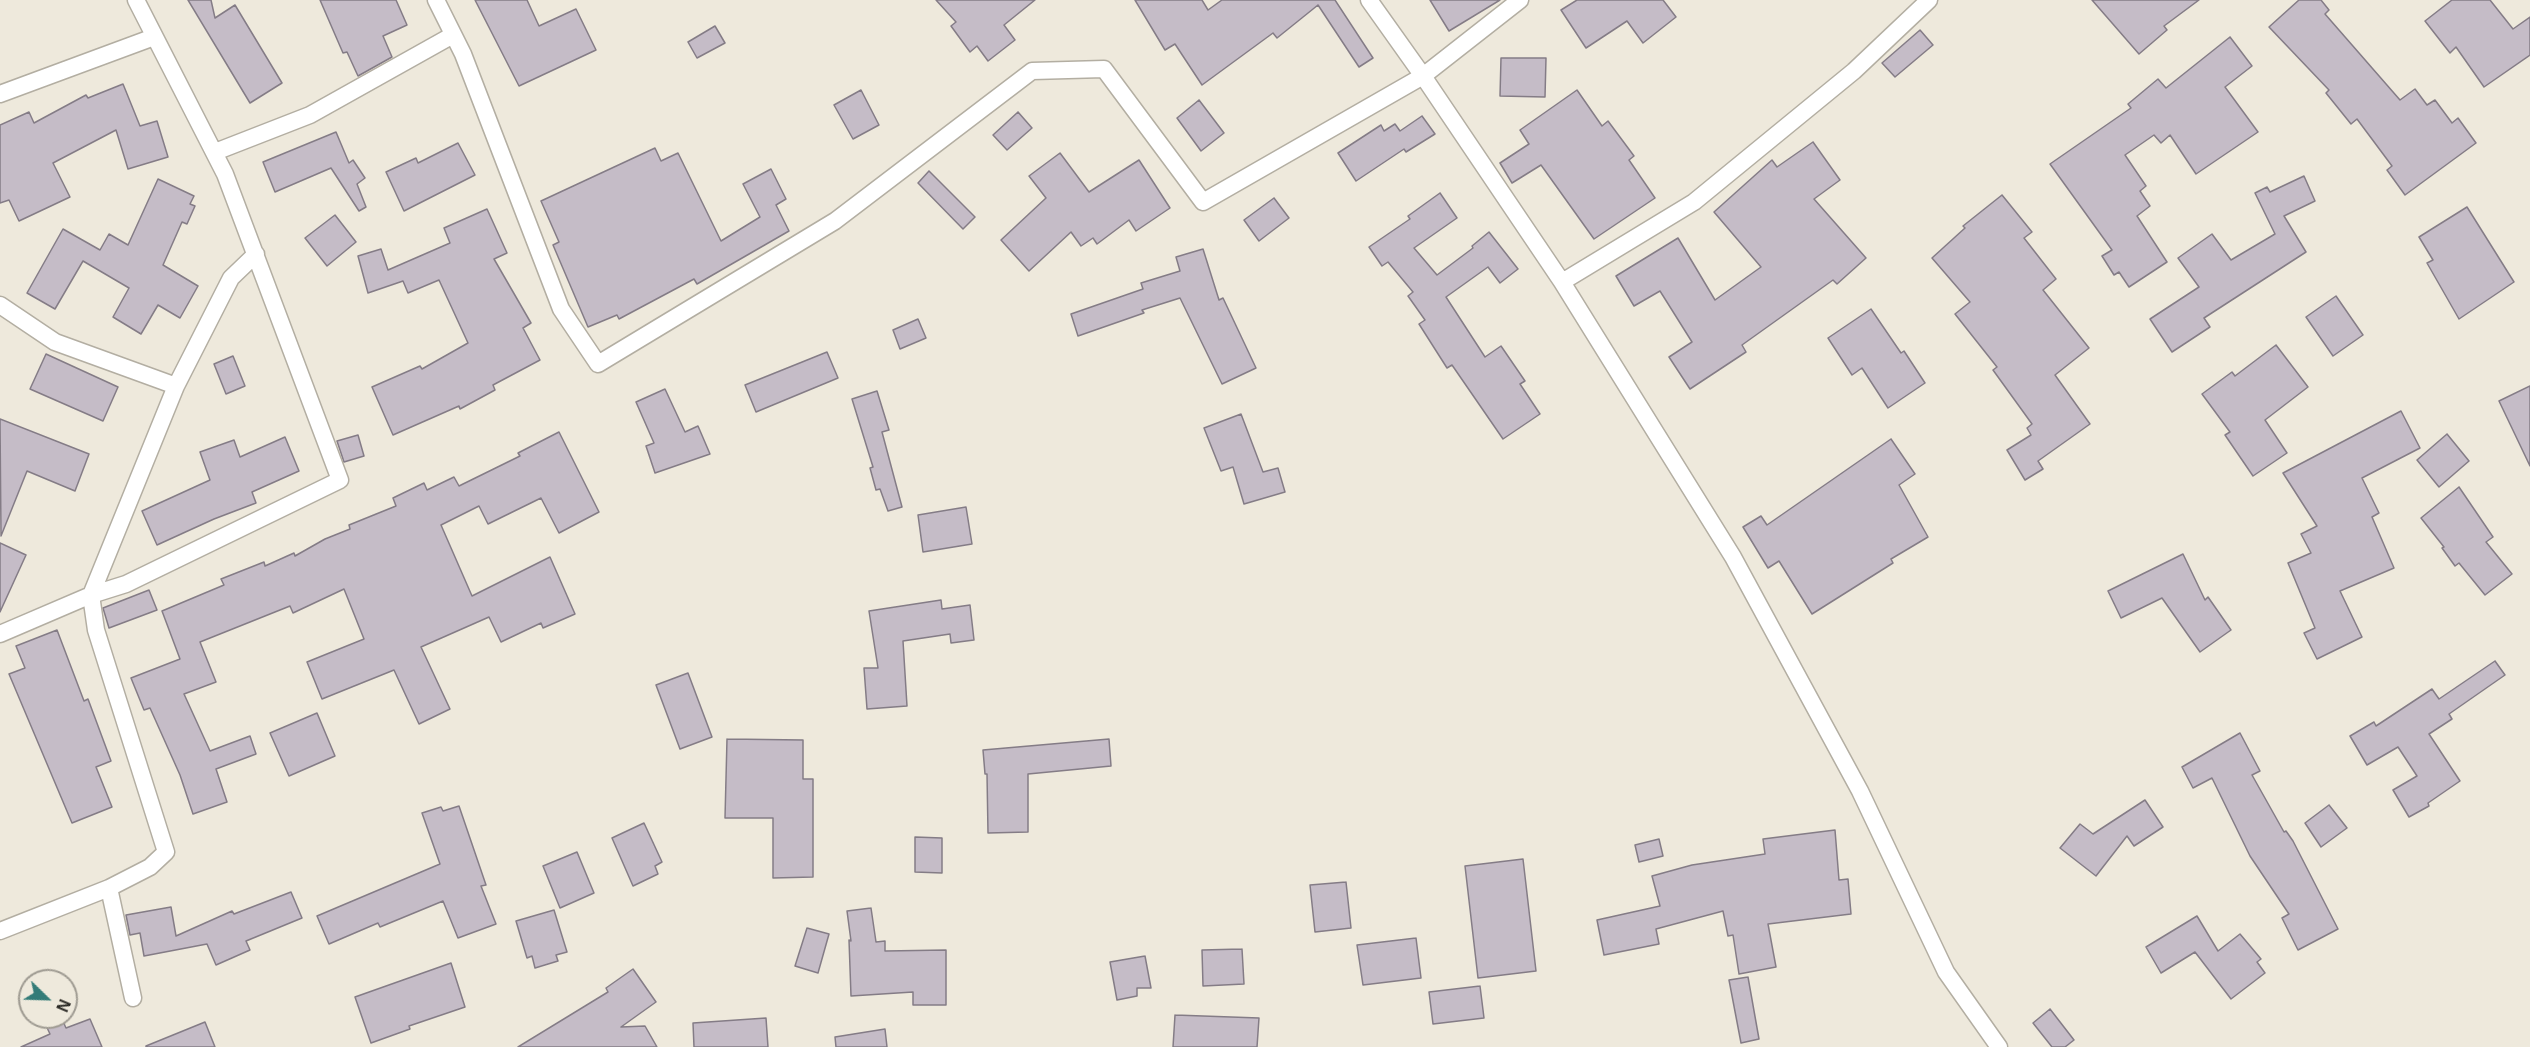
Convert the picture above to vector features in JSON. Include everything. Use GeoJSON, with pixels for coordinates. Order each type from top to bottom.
{"type":"FeatureCollection","features":[{"type":"Feature","properties":{"kind":"street"},"geometry":{"type":"LineString","coordinates":[[0,634],[92,595],[126,584],[340,480],[256,254],[215,152],[136,0]]}},
{"type":"Feature","properties":{"kind":"street"},"geometry":{"type":"LineString","coordinates":[[436,0],[453,34],[561,309],[598,363],[835,221],[1032,71],[1104,69],[1203,202],[1423,76],[1520,0]]}},
{"type":"Feature","properties":{"kind":"street"},"geometry":{"type":"LineString","coordinates":[[1369,0],[1562,282],[1733,557],[1860,791],[1946,972],[2000,1047]]}},
{"type":"Feature","properties":{"kind":"street"},"geometry":{"type":"LineString","coordinates":[[1562,282],[1694,202],[1854,71],[1929,0]]}},
{"type":"Feature","properties":{"kind":"street"},"geometry":{"type":"LineString","coordinates":[[215,152],[310,115],[453,34]]}},
{"type":"Feature","properties":{"kind":"street"},"geometry":{"type":"LineString","coordinates":[[0,94],[154,37]]}},
{"type":"Feature","properties":{"kind":"street"},"geometry":{"type":"LineString","coordinates":[[0,931],[109,888],[150,867],[166,852],[96,630],[92,595],[176,386],[231,278],[256,254]]}},
{"type":"Feature","properties":{"kind":"street"},"geometry":{"type":"LineString","coordinates":[[0,305],[55,342],[176,386]]}},
{"type":"Feature","properties":{"kind":"street"},"geometry":{"type":"LineString","coordinates":[[109,888],[133,998]]}},
{"type":"Feature","properties":{"kind":"building"},"geometry":{"type":"Polygon","coordinates":[[[188,0],[211,0],[215,18],[235,5],[282,83],[250,103],[188,0]]]}},
{"type":"Feature","properties":{"kind":"building"},"geometry":{"type":"Polygon","coordinates":[[[320,0],[396,0],[407,25],[383,36],[392,57],[358,76],[347,52],[343,53],[320,0]]]}},
{"type":"Feature","properties":{"kind":"building"},"geometry":{"type":"Polygon","coordinates":[[[475,0],[527,0],[539,26],[576,9],[596,50],[519,86],[475,0]]]}},
{"type":"Feature","properties":{"kind":"building"},"geometry":{"type":"Polygon","coordinates":[[[936,0],[1035,0],[1004,25],[1015,40],[988,61],[977,46],[970,52],[951,26],[956,22],[936,0]]]}},
{"type":"Feature","properties":{"kind":"building"},"geometry":{"type":"Polygon","coordinates":[[[1135,0],[1202,0],[1208,10],[1222,0],[1335,0],[1373,58],[1359,67],[1318,5],[1277,38],[1273,33],[1202,85],[1175,44],[1165,50],[1135,0]]]}},
{"type":"Feature","properties":{"kind":"building"},"geometry":{"type":"Polygon","coordinates":[[[1430,0],[1500,0],[1449,31],[1430,0]]]}},
{"type":"Feature","properties":{"kind":"building"},"geometry":{"type":"Polygon","coordinates":[[[1577,0],[1663,0],[1676,17],[1643,43],[1627,21],[1586,48],[1561,10],[1577,0]]]}},
{"type":"Feature","properties":{"kind":"building"},"geometry":{"type":"Polygon","coordinates":[[[2092,0],[2199,0],[2164,26],[2167,30],[2139,54],[2092,0]]]}},
{"type":"Feature","properties":{"kind":"building"},"geometry":{"type":"Polygon","coordinates":[[[2299,0],[2321,0],[2329,10],[2325,14],[2400,100],[2415,89],[2427,105],[2435,100],[2452,123],[2458,118],[2476,143],[2405,195],[2387,170],[2392,166],[2357,119],[2351,124],[2326,93],[2329,90],[2269,27],[2299,0]]]}},
{"type":"Feature","properties":{"kind":"building"},"geometry":{"type":"Polygon","coordinates":[[[2452,0],[2490,0],[2513,29],[2530,17],[2530,55],[2484,87],[2456,47],[2450,53],[2425,21],[2452,0]]]}},
{"type":"Feature","properties":{"kind":"building"},"geometry":{"type":"Polygon","coordinates":[[[715,26],[725,43],[697,58],[688,42],[715,26]]]}},
{"type":"Feature","properties":{"kind":"building"},"geometry":{"type":"Polygon","coordinates":[[[1920,30],[1933,45],[1895,77],[1882,63],[1920,30]]]}},
{"type":"Feature","properties":{"kind":"building"},"geometry":{"type":"Polygon","coordinates":[[[2230,37],[2252,66],[2225,87],[2258,132],[2196,174],[2170,135],[2161,143],[2154,135],[2125,155],[2146,186],[2140,191],[2150,206],[2137,216],[2167,262],[2129,287],[2119,272],[2114,275],[2102,256],[2112,250],[2050,164],[2131,108],[2128,104],[2158,79],[2166,88],[2230,37]]]}},
{"type":"Feature","properties":{"kind":"building"},"geometry":{"type":"Polygon","coordinates":[[[1501,58],[1546,58],[1545,97],[1500,96],[1501,58]]]}},
{"type":"Feature","properties":{"kind":"building"},"geometry":{"type":"Polygon","coordinates":[[[123,84],[140,126],[157,121],[168,157],[128,169],[116,130],[53,163],[70,197],[19,221],[9,200],[0,203],[0,125],[29,112],[34,123],[86,95],[88,98],[123,84]]]}},
{"type":"Feature","properties":{"kind":"building"},"geometry":{"type":"Polygon","coordinates":[[[861,90],[879,125],[853,139],[834,105],[861,90]]]}},
{"type":"Feature","properties":{"kind":"building"},"geometry":{"type":"Polygon","coordinates":[[[1577,90],[1602,126],[1608,121],[1634,156],[1629,160],[1655,198],[1594,239],[1541,165],[1512,183],[1500,163],[1529,144],[1520,130],[1577,90]]]}},
{"type":"Feature","properties":{"kind":"building"},"geometry":{"type":"Polygon","coordinates":[[[1199,100],[1224,133],[1201,151],[1177,118],[1199,100]]]}},
{"type":"Feature","properties":{"kind":"building"},"geometry":{"type":"Polygon","coordinates":[[[1018,112],[1032,128],[1007,150],[993,135],[1018,112]]]}},
{"type":"Feature","properties":{"kind":"building"},"geometry":{"type":"Polygon","coordinates":[[[1422,116],[1435,134],[1406,152],[1404,149],[1356,181],[1338,153],[1381,125],[1384,131],[1395,124],[1400,131],[1422,116]]]}},
{"type":"Feature","properties":{"kind":"building"},"geometry":{"type":"Polygon","coordinates":[[[336,132],[349,163],[353,160],[365,178],[357,184],[366,207],[359,211],[331,168],[275,192],[263,162],[336,132]]]}},
{"type":"Feature","properties":{"kind":"building"},"geometry":{"type":"Polygon","coordinates":[[[1813,142],[1840,180],[1814,199],[1866,258],[1837,284],[1833,280],[1742,345],[1746,352],[1690,389],[1669,357],[1692,342],[1660,291],[1634,306],[1616,276],[1678,238],[1715,300],[1761,267],[1714,212],[1772,160],[1777,167],[1813,142]]]}},
{"type":"Feature","properties":{"kind":"building"},"geometry":{"type":"Polygon","coordinates":[[[458,143],[475,175],[404,211],[386,172],[416,158],[418,163],[458,143]]]}},
{"type":"Feature","properties":{"kind":"building"},"geometry":{"type":"Polygon","coordinates":[[[655,148],[661,161],[678,153],[721,241],[760,217],[743,184],[771,169],[786,199],[776,205],[789,231],[697,284],[694,279],[619,319],[617,315],[588,327],[553,245],[559,242],[541,201],[655,148]]]}},
{"type":"Feature","properties":{"kind":"building"},"geometry":{"type":"Polygon","coordinates":[[[1060,153],[1089,192],[1139,160],[1170,208],[1136,231],[1129,220],[1097,244],[1093,238],[1081,246],[1071,232],[1029,271],[1001,240],[1046,198],[1029,176],[1060,153]]]}},
{"type":"Feature","properties":{"kind":"building"},"geometry":{"type":"Polygon","coordinates":[[[929,171],[975,217],[963,229],[918,183],[929,171]]]}},
{"type":"Feature","properties":{"kind":"building"},"geometry":{"type":"Polygon","coordinates":[[[2304,176],[2315,201],[2284,216],[2306,252],[2204,318],[2210,327],[2172,352],[2150,319],[2199,287],[2178,258],[2212,234],[2231,260],[2275,234],[2255,193],[2267,187],[2270,192],[2304,176]]]}},
{"type":"Feature","properties":{"kind":"building"},"geometry":{"type":"Polygon","coordinates":[[[158,179],[194,196],[190,204],[195,206],[187,224],[182,222],[163,265],[198,286],[180,318],[158,305],[141,334],[113,317],[129,288],[83,261],[55,309],[27,293],[63,229],[100,250],[109,234],[128,245],[158,179]]]}},
{"type":"Feature","properties":{"kind":"building"},"geometry":{"type":"Polygon","coordinates":[[[1440,193],[1457,218],[1414,248],[1437,275],[1473,248],[1472,246],[1489,232],[1518,269],[1500,283],[1488,267],[1446,297],[1485,357],[1501,346],[1525,381],[1520,384],[1540,414],[1503,439],[1452,365],[1447,368],[1419,324],[1425,320],[1408,296],[1413,292],[1388,262],[1382,266],[1369,247],[1410,219],[1408,216],[1440,193]]]}},
{"type":"Feature","properties":{"kind":"building"},"geometry":{"type":"Polygon","coordinates":[[[2002,195],[2032,232],[2024,238],[2056,279],[2043,290],[2089,348],[2055,375],[2090,424],[2038,461],[2043,469],[2025,480],[2007,450],[2031,435],[2027,428],[2032,424],[1993,370],[1997,367],[1955,314],[1970,302],[1932,258],[1965,228],[1963,226],[2002,195]]]}},
{"type":"Feature","properties":{"kind":"building"},"geometry":{"type":"Polygon","coordinates":[[[1274,198],[1289,218],[1259,241],[1244,220],[1274,198]]]}},
{"type":"Feature","properties":{"kind":"building"},"geometry":{"type":"Polygon","coordinates":[[[2467,207],[2514,282],[2459,319],[2427,263],[2433,260],[2419,237],[2467,207]]]}},
{"type":"Feature","properties":{"kind":"building"},"geometry":{"type":"Polygon","coordinates":[[[487,209],[507,253],[494,259],[531,323],[523,328],[540,360],[493,385],[495,390],[460,409],[459,406],[393,435],[372,387],[420,366],[422,369],[468,343],[439,280],[408,293],[403,281],[368,293],[358,256],[381,249],[388,270],[450,243],[444,228],[487,209]]]}},
{"type":"Feature","properties":{"kind":"building"},"geometry":{"type":"Polygon","coordinates":[[[335,215],[356,242],[327,266],[305,238],[335,215]]]}},
{"type":"Feature","properties":{"kind":"building"},"geometry":{"type":"Polygon","coordinates":[[[1203,249],[1219,300],[1223,298],[1256,368],[1222,384],[1180,298],[1142,310],[1144,313],[1078,336],[1071,314],[1143,289],[1141,283],[1180,271],[1176,257],[1203,249]]]}},
{"type":"Feature","properties":{"kind":"building"},"geometry":{"type":"Polygon","coordinates":[[[2336,296],[2363,335],[2333,356],[2306,317],[2336,296]]]}},
{"type":"Feature","properties":{"kind":"building"},"geometry":{"type":"Polygon","coordinates":[[[1871,309],[1901,353],[1904,351],[1925,383],[1888,408],[1862,368],[1852,375],[1828,338],[1871,309]]]}},
{"type":"Feature","properties":{"kind":"building"},"geometry":{"type":"Polygon","coordinates":[[[918,319],[926,338],[900,349],[893,330],[918,319]]]}},
{"type":"Feature","properties":{"kind":"building"},"geometry":{"type":"Polygon","coordinates":[[[2276,345],[2308,387],[2265,420],[2287,453],[2253,476],[2225,435],[2230,432],[2202,394],[2232,372],[2235,376],[2276,345]]]}},
{"type":"Feature","properties":{"kind":"building"},"geometry":{"type":"Polygon","coordinates":[[[827,352],[838,378],[756,412],[745,385],[827,352]]]}},
{"type":"Feature","properties":{"kind":"building"},"geometry":{"type":"Polygon","coordinates":[[[46,354],[118,387],[103,421],[30,389],[46,354]]]}},
{"type":"Feature","properties":{"kind":"building"},"geometry":{"type":"Polygon","coordinates":[[[233,356],[245,386],[226,394],[214,364],[233,356]]]}},
{"type":"Feature","properties":{"kind":"building"},"geometry":{"type":"Polygon","coordinates":[[[2530,386],[2530,466],[2499,401],[2530,386]]]}},
{"type":"Feature","properties":{"kind":"building"},"geometry":{"type":"Polygon","coordinates":[[[665,389],[685,432],[698,426],[710,454],[655,473],[646,446],[654,443],[636,402],[665,389]]]}},
{"type":"Feature","properties":{"kind":"building"},"geometry":{"type":"Polygon","coordinates":[[[877,391],[889,430],[882,432],[902,507],[888,511],[880,489],[876,490],[870,468],[873,467],[852,399],[877,391]]]}},
{"type":"Feature","properties":{"kind":"building"},"geometry":{"type":"Polygon","coordinates":[[[2401,411],[2420,448],[2362,478],[2379,513],[2372,517],[2394,568],[2340,591],[2362,637],[2317,659],[2304,633],[2315,628],[2288,563],[2311,553],[2301,534],[2317,526],[2283,473],[2401,411]]]}},
{"type":"Feature","properties":{"kind":"building"},"geometry":{"type":"Polygon","coordinates":[[[1241,414],[1263,472],[1278,468],[1285,492],[1244,504],[1233,467],[1221,471],[1204,428],[1241,414]]]}},
{"type":"Feature","properties":{"kind":"building"},"geometry":{"type":"Polygon","coordinates":[[[0,419],[89,454],[75,491],[27,471],[1,536],[0,419]]]}},
{"type":"Feature","properties":{"kind":"building"},"geometry":{"type":"Polygon","coordinates":[[[559,432],[599,512],[559,533],[541,498],[488,524],[479,506],[441,525],[472,596],[550,557],[575,614],[543,628],[541,623],[501,642],[489,617],[421,647],[450,709],[419,724],[394,670],[322,699],[307,662],[364,639],[344,589],[293,613],[290,606],[200,642],[216,682],[184,694],[210,751],[250,736],[256,754],[216,769],[227,802],[193,814],[180,775],[150,708],[144,710],[131,678],[180,659],[162,611],[224,585],[221,579],[264,562],[265,566],[294,553],[295,556],[325,539],[350,529],[349,525],[396,506],[393,498],[424,483],[427,490],[454,477],[459,486],[520,456],[518,453],[559,432]]]}},
{"type":"Feature","properties":{"kind":"building"},"geometry":{"type":"Polygon","coordinates":[[[2447,434],[2469,461],[2439,487],[2417,460],[2447,434]]]}},
{"type":"Feature","properties":{"kind":"building"},"geometry":{"type":"Polygon","coordinates":[[[358,435],[364,456],[344,462],[337,441],[358,435]]]}},
{"type":"Feature","properties":{"kind":"building"},"geometry":{"type":"Polygon","coordinates":[[[285,437],[299,471],[252,492],[256,503],[157,545],[142,511],[210,480],[200,452],[234,440],[240,457],[285,437]]]}},
{"type":"Feature","properties":{"kind":"building"},"geometry":{"type":"Polygon","coordinates":[[[1891,439],[1915,474],[1899,485],[1928,537],[1891,559],[1893,563],[1812,614],[1779,561],[1768,568],[1743,527],[1761,516],[1767,525],[1891,439]]]}},
{"type":"Feature","properties":{"kind":"building"},"geometry":{"type":"Polygon","coordinates":[[[2459,487],[2493,537],[2486,542],[2512,574],[2485,595],[2459,563],[2455,566],[2442,548],[2444,547],[2421,518],[2459,487]]]}},
{"type":"Feature","properties":{"kind":"building"},"geometry":{"type":"Polygon","coordinates":[[[966,507],[972,544],[923,552],[918,515],[966,507]]]}},
{"type":"Feature","properties":{"kind":"building"},"geometry":{"type":"Polygon","coordinates":[[[0,543],[26,555],[0,612],[0,543]]]}},
{"type":"Feature","properties":{"kind":"building"},"geometry":{"type":"Polygon","coordinates":[[[2183,554],[2205,600],[2208,597],[2231,630],[2200,652],[2162,598],[2121,618],[2108,591],[2183,554]]]}},
{"type":"Feature","properties":{"kind":"building"},"geometry":{"type":"Polygon","coordinates":[[[149,590],[157,610],[109,628],[103,608],[149,590]]]}},
{"type":"Feature","properties":{"kind":"building"},"geometry":{"type":"Polygon","coordinates":[[[941,600],[942,609],[970,605],[974,640],[951,643],[950,634],[903,641],[907,706],[867,709],[864,668],[878,668],[869,611],[941,600]]]}},
{"type":"Feature","properties":{"kind":"building"},"geometry":{"type":"Polygon","coordinates":[[[57,630],[84,701],[88,699],[111,761],[96,767],[112,807],[72,823],[9,674],[25,668],[16,646],[57,630]]]}},
{"type":"Feature","properties":{"kind":"building"},"geometry":{"type":"Polygon","coordinates":[[[2495,661],[2505,675],[2449,714],[2452,719],[2429,734],[2460,781],[2428,803],[2429,806],[2409,817],[2393,790],[2417,776],[2398,747],[2367,765],[2350,736],[2374,722],[2376,726],[2432,689],[2439,699],[2495,661]]]}},
{"type":"Feature","properties":{"kind":"building"},"geometry":{"type":"Polygon","coordinates":[[[688,673],[712,737],[680,749],[656,685],[688,673]]]}},
{"type":"Feature","properties":{"kind":"building"},"geometry":{"type":"Polygon","coordinates":[[[317,713],[335,756],[289,776],[270,733],[317,713]]]}},
{"type":"Feature","properties":{"kind":"building"},"geometry":{"type":"Polygon","coordinates":[[[2240,733],[2260,771],[2252,775],[2284,832],[2286,831],[2293,841],[2338,929],[2298,950],[2282,918],[2289,914],[2250,856],[2212,778],[2193,788],[2182,767],[2240,733]]]}},
{"type":"Feature","properties":{"kind":"building"},"geometry":{"type":"Polygon","coordinates":[[[727,739],[803,740],[803,779],[813,779],[813,877],[773,878],[773,818],[725,818],[727,739]]]}},
{"type":"Feature","properties":{"kind":"building"},"geometry":{"type":"Polygon","coordinates":[[[1109,739],[1111,766],[1028,774],[1028,832],[988,833],[987,774],[985,774],[983,750],[1109,739]]]}},
{"type":"Feature","properties":{"kind":"building"},"geometry":{"type":"Polygon","coordinates":[[[2145,800],[2163,827],[2134,846],[2127,836],[2096,876],[2060,848],[2080,824],[2093,834],[2145,800]]]}},
{"type":"Feature","properties":{"kind":"building"},"geometry":{"type":"Polygon","coordinates":[[[2329,805],[2347,828],[2321,847],[2305,823],[2329,805]]]}},
{"type":"Feature","properties":{"kind":"building"},"geometry":{"type":"Polygon","coordinates":[[[459,806],[486,885],[481,886],[496,924],[458,938],[443,901],[380,927],[378,923],[329,944],[317,916],[440,864],[422,813],[441,807],[443,811],[459,806]]]}},
{"type":"Feature","properties":{"kind":"building"},"geometry":{"type":"Polygon","coordinates":[[[644,823],[662,862],[655,866],[658,874],[633,886],[612,838],[644,823]]]}},
{"type":"Feature","properties":{"kind":"building"},"geometry":{"type":"Polygon","coordinates":[[[1835,830],[1839,880],[1848,879],[1851,914],[1768,924],[1776,967],[1739,974],[1733,935],[1728,936],[1723,911],[1656,929],[1659,944],[1604,955],[1597,920],[1660,906],[1652,876],[1692,865],[1765,854],[1763,839],[1835,830]]]}},
{"type":"Feature","properties":{"kind":"building"},"geometry":{"type":"Polygon","coordinates":[[[915,837],[942,838],[942,873],[915,872],[915,837]]]}},
{"type":"Feature","properties":{"kind":"building"},"geometry":{"type":"Polygon","coordinates":[[[1659,839],[1663,856],[1639,862],[1635,845],[1659,839]]]}},
{"type":"Feature","properties":{"kind":"building"},"geometry":{"type":"Polygon","coordinates":[[[577,852],[594,893],[560,908],[543,866],[577,852]]]}},
{"type":"Feature","properties":{"kind":"building"},"geometry":{"type":"Polygon","coordinates":[[[1523,859],[1536,971],[1478,978],[1465,866],[1523,859]]]}},
{"type":"Feature","properties":{"kind":"building"},"geometry":{"type":"Polygon","coordinates":[[[1346,882],[1351,928],[1315,932],[1310,885],[1346,882]]]}},
{"type":"Feature","properties":{"kind":"building"},"geometry":{"type":"Polygon","coordinates":[[[291,892],[302,918],[246,941],[250,950],[216,965],[207,944],[144,956],[140,933],[130,935],[126,915],[171,907],[176,936],[232,911],[234,914],[291,892]]]}},
{"type":"Feature","properties":{"kind":"building"},"geometry":{"type":"Polygon","coordinates":[[[871,908],[876,942],[885,941],[885,951],[946,950],[946,1005],[913,1005],[913,992],[851,996],[849,940],[851,941],[847,911],[871,908]]]}},
{"type":"Feature","properties":{"kind":"building"},"geometry":{"type":"Polygon","coordinates":[[[554,910],[567,952],[556,955],[558,961],[535,968],[532,956],[527,958],[516,921],[554,910]]]}},
{"type":"Feature","properties":{"kind":"building"},"geometry":{"type":"Polygon","coordinates":[[[2197,916],[2218,951],[2240,934],[2261,959],[2257,962],[2265,973],[2231,999],[2195,952],[2161,973],[2146,947],[2197,916]]]}},
{"type":"Feature","properties":{"kind":"building"},"geometry":{"type":"Polygon","coordinates":[[[807,928],[829,934],[818,973],[795,966],[807,928]]]}},
{"type":"Feature","properties":{"kind":"building"},"geometry":{"type":"Polygon","coordinates":[[[1416,938],[1421,978],[1363,985],[1357,945],[1416,938]]]}},
{"type":"Feature","properties":{"kind":"building"},"geometry":{"type":"Polygon","coordinates":[[[1242,949],[1244,984],[1203,986],[1202,950],[1242,949]]]}},
{"type":"Feature","properties":{"kind":"building"},"geometry":{"type":"Polygon","coordinates":[[[1145,956],[1151,988],[1137,988],[1137,996],[1117,1000],[1110,962],[1145,956]]]}},
{"type":"Feature","properties":{"kind":"building"},"geometry":{"type":"Polygon","coordinates":[[[451,963],[465,1007],[409,1026],[410,1029],[371,1043],[355,997],[451,963]]]}},
{"type":"Feature","properties":{"kind":"building"},"geometry":{"type":"Polygon","coordinates":[[[633,969],[656,1002],[621,1027],[645,1026],[657,1047],[518,1047],[608,992],[606,988],[633,969]]]}},
{"type":"Feature","properties":{"kind":"building"},"geometry":{"type":"Polygon","coordinates":[[[1748,977],[1759,1039],[1741,1043],[1729,980],[1748,977]]]}},
{"type":"Feature","properties":{"kind":"building"},"geometry":{"type":"Polygon","coordinates":[[[1480,986],[1484,1018],[1433,1024],[1429,992],[1480,986]]]}},
{"type":"Feature","properties":{"kind":"building"},"geometry":{"type":"Polygon","coordinates":[[[2050,1009],[2074,1040],[2065,1047],[2052,1047],[2033,1023],[2050,1009]]]}},
{"type":"Feature","properties":{"kind":"building"},"geometry":{"type":"Polygon","coordinates":[[[1175,1015],[1259,1018],[1257,1047],[1173,1047],[1175,1015]]]}},
{"type":"Feature","properties":{"kind":"building"},"geometry":{"type":"Polygon","coordinates":[[[766,1018],[768,1047],[694,1047],[693,1023],[766,1018]]]}},
{"type":"Feature","properties":{"kind":"building"},"geometry":{"type":"Polygon","coordinates":[[[90,1019],[102,1047],[21,1047],[50,1034],[48,1029],[78,1029],[78,1024],[90,1019]]]}},
{"type":"Feature","properties":{"kind":"building"},"geometry":{"type":"Polygon","coordinates":[[[205,1022],[215,1047],[146,1047],[146,1046],[205,1022]]]}},
{"type":"Feature","properties":{"kind":"building"},"geometry":{"type":"Polygon","coordinates":[[[885,1029],[887,1047],[836,1047],[835,1037],[885,1029]]]}}]}
